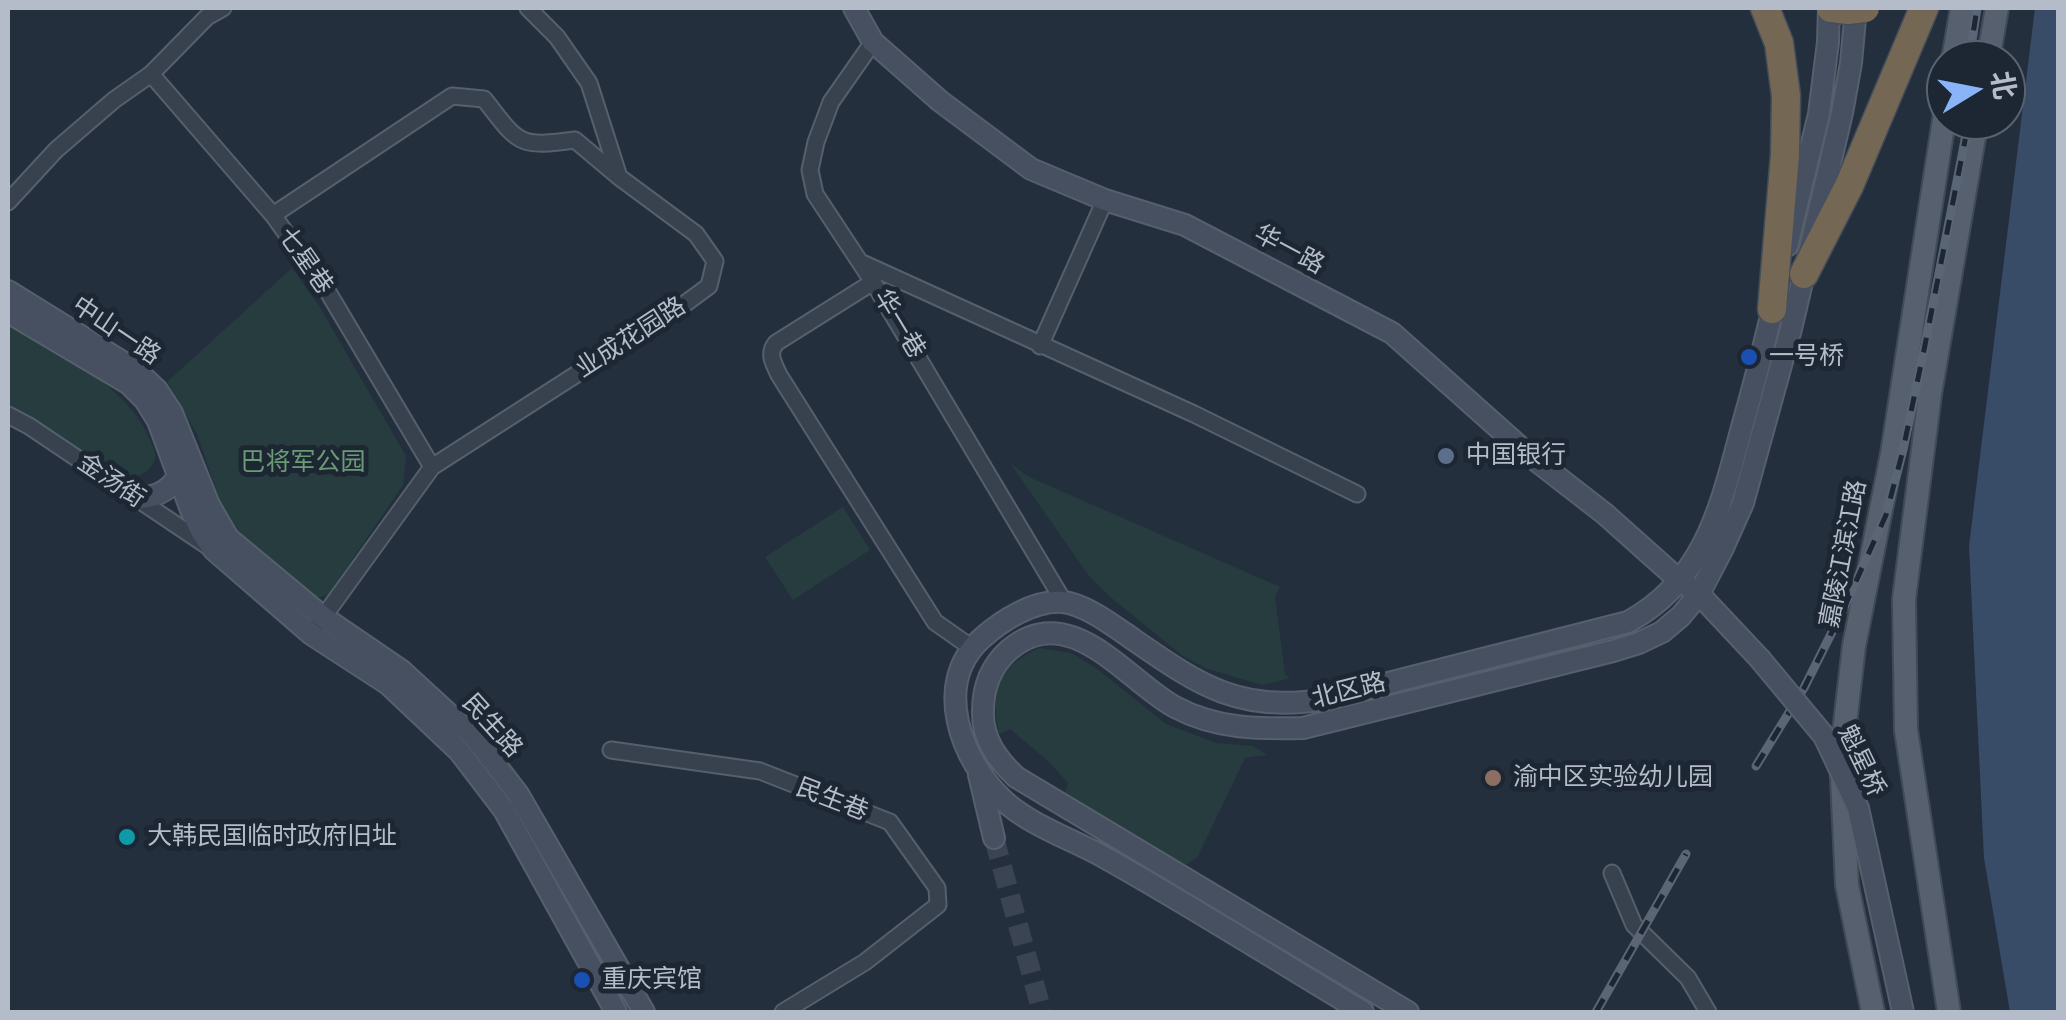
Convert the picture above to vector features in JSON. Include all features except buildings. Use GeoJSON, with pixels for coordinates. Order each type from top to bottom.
{"type":"FeatureCollection","features":[{"type":"Feature","properties":{"kind":"highway"},"geometry":{"type":"LineString","coordinates":[[1765,8],[1779,43],[1786,96],[1786,155],[1772,310]]}},
{"type":"Feature","properties":{"kind":"highway"},"geometry":{"type":"LineString","coordinates":[[1804,274],[1849,186],[1924,8]]}},
{"type":"Feature","properties":{"kind":"main road","name":"华一路"},"geometry":{"type":"LineString","coordinates":[[854,8],[872,42],[940,101],[1031,169],[1104,200],[1185,225],[1392,333],[1529,455],[1605,514],[1680,581]]}},
{"type":"Feature","properties":{"kind":"main road"},"geometry":{"type":"LineString","coordinates":[[1957,40],[1962,8]]}},
{"type":"Feature","properties":{"kind":"main road"},"geometry":{"type":"LineString","coordinates":[[1991,40],[1997,8]]}},
{"type":"Feature","properties":{"kind":"main road","name":"北区路"},"geometry":{"type":"LineString","coordinates":[[1408,1012],[1016,778],[999,762],[982,722],[983,696],[991,671],[1021,640],[1050,633],[1072,637],[1096,649],[1173,706],[1212,722],[1251,729],[1303,728],[1576,660],[1639,643],[1662,632],[1699,594],[1743,502],[1791,329],[1842,113],[1844,9]]}},
{"type":"Feature","properties":{"kind":"main road","name":"北区路"},"geometry":{"type":"LineString","coordinates":[[1064,602],[1098,615],[1202,685],[1234,696],[1298,704],[1611,628],[1663,600],[1680,581],[1710,531],[1724,498],[1819,114],[1828,42],[1844,9]]}},
{"type":"Feature","properties":{"kind":"main road","name":"嘉陵江滨江路"},"geometry":{"type":"LineString","coordinates":[[1873,1012],[1847,885],[1841,758],[1854,646],[1892,454],[1941,140]]}},
{"type":"Feature","properties":{"kind":"main road"},"geometry":{"type":"LineString","coordinates":[[1949,1012],[1906,730],[1904,599],[1930,394],[1974,140]]}},
{"type":"Feature","properties":{"kind":"main road","name":"中山一路"},"geometry":{"type":"LineString","coordinates":[[8,292],[136,371],[157,390],[172,413],[176,442]]}},
{"type":"Feature","properties":{"kind":"main road","name":"中山一路"},"geometry":{"type":"LineString","coordinates":[[8,312],[128,384],[145,400],[176,442],[209,504],[221,544]]}},
{"type":"Feature","properties":{"kind":"main road"},"geometry":{"type":"LineString","coordinates":[[127,492],[149,498],[166,491],[179,476],[184,456],[176,442]]}},
{"type":"Feature","properties":{"kind":"main road"},"geometry":{"type":"LineString","coordinates":[[127,492],[164,474],[176,442]]}},
{"type":"Feature","properties":{"kind":"main road"},"geometry":{"type":"LineString","coordinates":[[179,476],[201,532],[221,544]]}},
{"type":"Feature","properties":{"kind":"main road","name":"民生路"},"geometry":{"type":"LineString","coordinates":[[221,544],[388,684],[459,751],[504,810],[616,1012]]}},
{"type":"Feature","properties":{"kind":"main road","name":"魁星桥"},"geometry":{"type":"LineString","coordinates":[[1680,581],[1699,594],[1824,736],[1858,808],[1903,1012]]}},
{"type":"Feature","properties":{"kind":"main road"},"geometry":{"type":"LineString","coordinates":[[994,838],[978,773],[961,737],[954,698],[960,671],[972,648],[999,623],[1032,608],[1064,602]]}},
{"type":"Feature","properties":{"kind":"main road","name":"民生路"},"geometry":{"type":"LineString","coordinates":[[317,625],[402,670],[475,738],[518,794],[644,1012]]}},
{"type":"Feature","properties":{"kind":"main road"},"geometry":{"type":"LineString","coordinates":[[978,773],[1005,803],[1363,1012]]}},
{"type":"Feature","properties":{"kind":"main road"},"geometry":{"type":"LineString","coordinates":[[1005,803],[1020,799],[1016,778]]}},
{"type":"Feature","properties":{"kind":"street"},"geometry":{"type":"LineString","coordinates":[[8,202],[56,150],[151,74],[207,17],[222,8]]}},
{"type":"Feature","properties":{"kind":"street"},"geometry":{"type":"LineString","coordinates":[[528,8],[557,37],[589,83],[619,177]]}},
{"type":"Feature","properties":{"kind":"street","name":"华一巷"},"geometry":{"type":"LineString","coordinates":[[872,42],[830,102],[810,170],[815,194],[874,282],[1064,602]]}},
{"type":"Feature","properties":{"kind":"street","name":"七星巷"},"geometry":{"type":"LineString","coordinates":[[151,74],[273,216],[328,292],[432,467]]}},
{"type":"Feature","properties":{"kind":"street"},"geometry":{"type":"LineString","coordinates":[[273,216],[452,96],[484,99],[513,136],[533,144],[574,140],[619,177]]}},
{"type":"Feature","properties":{"kind":"street","name":"业成花园路"},"geometry":{"type":"LineString","coordinates":[[317,625],[432,467],[708,286],[715,261],[696,234],[619,177]]}},
{"type":"Feature","properties":{"kind":"street"},"geometry":{"type":"LineString","coordinates":[[1040,346],[1104,200]]}},
{"type":"Feature","properties":{"kind":"street"},"geometry":{"type":"LineString","coordinates":[[860,262],[1194,414],[1357,494]]}},
{"type":"Feature","properties":{"kind":"street"},"geometry":{"type":"LineString","coordinates":[[874,282],[776,343],[771,358],[935,622],[972,648]]}},
{"type":"Feature","properties":{"kind":"street","name":"金汤街"},"geometry":{"type":"LineString","coordinates":[[8,415],[127,492],[221,544]]}},
{"type":"Feature","properties":{"kind":"street","name":"民生巷"},"geometry":{"type":"LineString","coordinates":[[611,750],[760,771],[890,822],[937,888],[938,904],[865,962],[783,1012]]}},
{"type":"Feature","properties":{"kind":"street"},"geometry":{"type":"LineString","coordinates":[[1612,873],[1634,925],[1688,978],[1708,1012]]}},
{"type":"Feature","properties":{"kind":"green space","name":"巴将军公园"},"geometry":{"type":"Polygon","coordinates":[[[292,268],[319,306],[406,456],[403,485],[328,595],[315,598],[240,539],[223,510],[197,434],[167,382],[292,268]]]}},
{"type":"Feature","properties":{"kind":"green space"},"geometry":{"type":"Polygon","coordinates":[[[8,321],[89,372],[126,403],[153,448],[155,459],[148,470],[121,478],[8,408],[8,321]]]}},
{"type":"Feature","properties":{"kind":"green space"},"geometry":{"type":"Polygon","coordinates":[[[1010,463],[1027,476],[1280,587],[1275,597],[1285,674],[1290,678],[1262,685],[1205,668],[1183,656],[1089,576],[1010,463]]]}},
{"type":"Feature","properties":{"kind":"green space"},"geometry":{"type":"Polygon","coordinates":[[[843,507],[870,550],[793,600],[765,557],[843,507]]]}},
{"type":"Feature","properties":{"kind":"green space"},"geometry":{"type":"Polygon","coordinates":[[[1039,648],[1071,653],[1166,724],[1216,743],[1253,746],[1267,755],[1245,758],[1198,856],[1186,865],[1064,794],[1068,783],[1048,761],[1010,729],[999,734],[996,705],[1000,682],[1013,664],[1039,648]]]}},
{"type":"Feature","properties":{"kind":"water"},"geometry":{"type":"Polygon","coordinates":[[[2035,8],[2058,8],[2058,1012],[2010,1012],[1984,858],[1969,546],[2019,140],[2026,140],[2026,81],[2035,8]]]}},
{"type":"Feature","properties":{"kind":"tunnel"},"geometry":{"type":"LineString","coordinates":[[994,838],[1042,1012]]}},
{"type":"Feature","properties":{"kind":"railway"},"geometry":{"type":"LineString","coordinates":[[1972,40],[1977,8]]}},
{"type":"Feature","properties":{"kind":"railway"},"geometry":{"type":"LineString","coordinates":[[1756,766],[1804,688],[1886,515],[1903,450],[1965,140]]}},
{"type":"Feature","properties":{"kind":"railway"},"geometry":{"type":"LineString","coordinates":[[1596,1012],[1686,854]]}},
{"type":"Feature","properties":{"kind":"place","name":"一号桥"},"geometry":{"type":"Point","coordinates":[1749,357]}},
{"type":"Feature","properties":{"kind":"place","name":"中国银行"},"geometry":{"type":"Point","coordinates":[1446,456]}},
{"type":"Feature","properties":{"kind":"place","name":"渝中区实验幼儿园"},"geometry":{"type":"Point","coordinates":[1493,778]}},
{"type":"Feature","properties":{"kind":"place","name":"大韩民国临时政府旧址"},"geometry":{"type":"Point","coordinates":[127,837]}},
{"type":"Feature","properties":{"kind":"place","name":"重庆宾馆"},"geometry":{"type":"Point","coordinates":[582,980]}}]}
